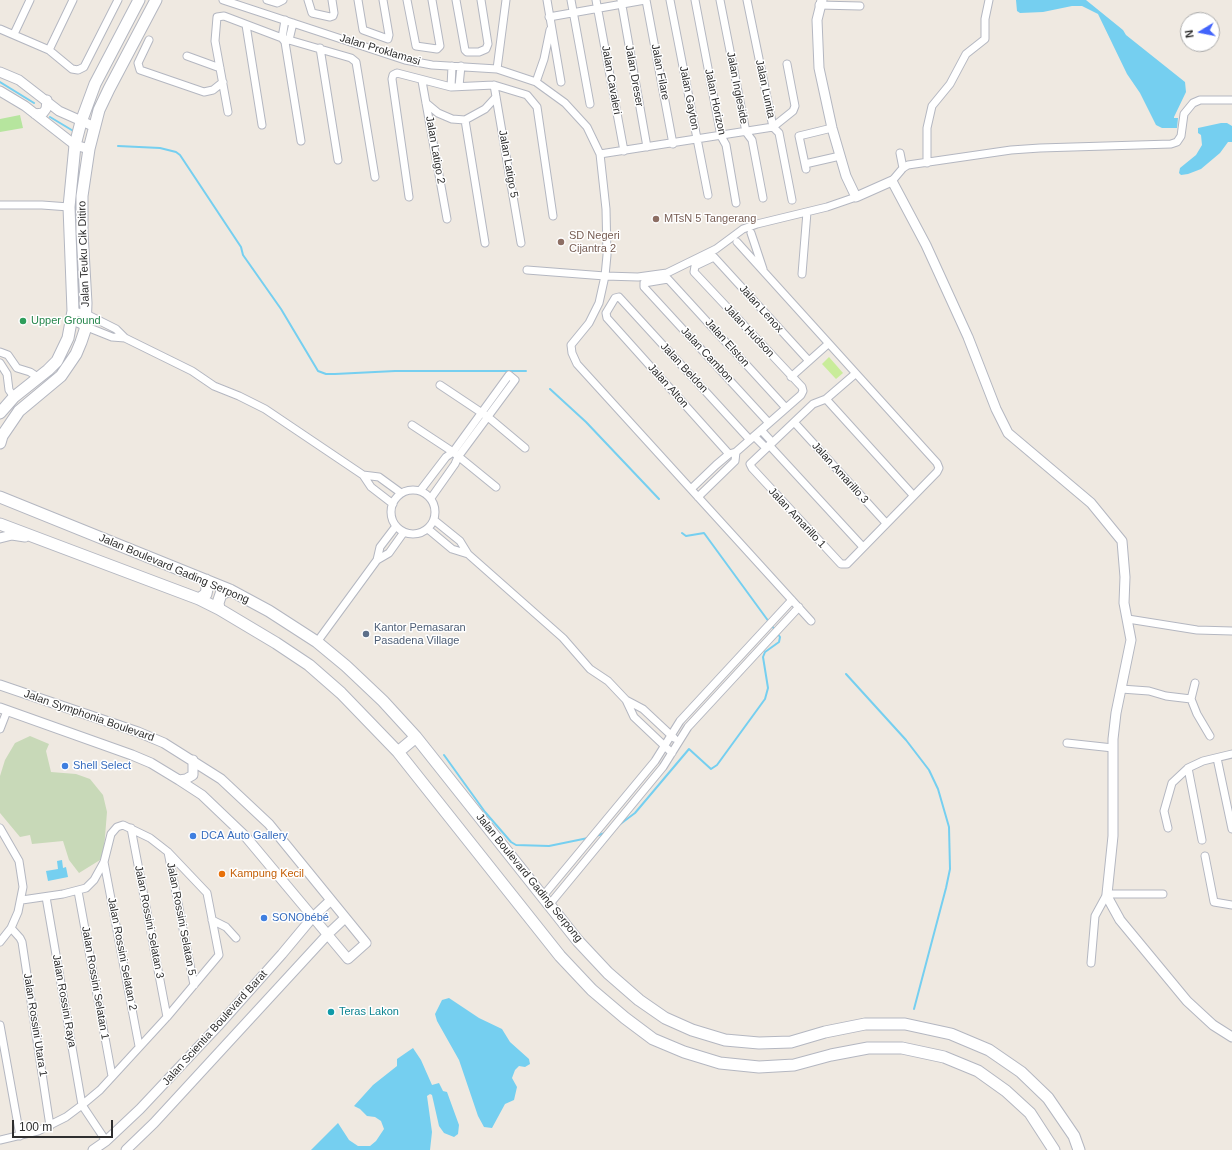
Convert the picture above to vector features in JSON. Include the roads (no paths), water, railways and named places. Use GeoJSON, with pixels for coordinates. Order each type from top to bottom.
{"type":"FeatureCollection","features":[{"type":"Feature","properties":{"kind":"main road","name":"Jalan Teuku Cik Ditiro"},"geometry":{"type":"LineString","coordinates":[[0,413],[14,397],[39,378],[57,360],[64,349],[73,316],[69,207],[75,145],[81,122],[95,84],[139,0]]}},
{"type":"Feature","properties":{"kind":"main road","name":"Jalan Teuku Cik Ditiro"},"geometry":{"type":"LineString","coordinates":[[0,443],[11,421],[23,406],[62,376],[76,354],[86,320],[82,196],[88,149],[99,110],[156,0]]}},
{"type":"Feature","properties":{"kind":"main road"},"geometry":{"type":"LineString","coordinates":[[14,397],[23,406]]}},
{"type":"Feature","properties":{"kind":"main road","name":"Jalan Boulevard Gading Serpong"},"geometry":{"type":"LineString","coordinates":[[0,497],[230,590],[270,611],[317,642],[383,701],[416,738],[578,941],[608,973],[639,1000],[665,1018],[692,1030],[718,1038],[760,1044],[791,1042],[826,1032],[865,1024],[905,1024],[952,1034],[989,1050],[1021,1072],[1048,1098],[1074,1136],[1079,1150]]}},
{"type":"Feature","properties":{"kind":"main road","name":"Jalan Boulevard Gading Serpong"},"geometry":{"type":"LineString","coordinates":[[0,524],[42,539],[219,609],[276,643],[309,665],[341,693],[398,752],[560,956],[592,990],[624,1018],[653,1039],[684,1052],[720,1063],[759,1067],[794,1065],[831,1055],[868,1048],[902,1048],[944,1057],[978,1071],[1006,1091],[1030,1114],[1054,1150]]}},
{"type":"Feature","properties":{"kind":"main road"},"geometry":{"type":"LineString","coordinates":[[199,600],[206,594],[208,589],[206,580]]}},
{"type":"Feature","properties":{"kind":"main road"},"geometry":{"type":"LineString","coordinates":[[219,609],[218,604],[221,594],[230,590]]}},
{"type":"Feature","properties":{"kind":"main road"},"geometry":{"type":"LineString","coordinates":[[398,752],[416,738]]}},
{"type":"Feature","properties":{"kind":"street"},"geometry":{"type":"LineString","coordinates":[[14,34],[30,0]]}},
{"type":"Feature","properties":{"kind":"street"},"geometry":{"type":"LineString","coordinates":[[48,50],[73,0]]}},
{"type":"Feature","properties":{"kind":"street"},"geometry":{"type":"LineString","coordinates":[[0,29],[48,50],[72,68],[78,70],[84,67],[118,0]]}},
{"type":"Feature","properties":{"kind":"street","name":"Jalan Proklamasi"},"geometry":{"type":"LineString","coordinates":[[223,0],[235,2],[405,60],[432,65],[497,69],[536,82],[565,102],[586,127],[600,154],[606,209],[605,276],[599,303],[589,323],[571,346],[572,353],[577,364],[811,621]]}},
{"type":"Feature","properties":{"kind":"street"},"geometry":{"type":"LineString","coordinates":[[267,0],[277,3],[283,0]]}},
{"type":"Feature","properties":{"kind":"street"},"geometry":{"type":"LineString","coordinates":[[308,3],[310,10],[314,14],[330,17],[334,13],[332,0]]}},
{"type":"Feature","properties":{"kind":"street"},"geometry":{"type":"LineString","coordinates":[[358,0],[364,30],[386,39],[389,35],[383,0]]}},
{"type":"Feature","properties":{"kind":"street"},"geometry":{"type":"LineString","coordinates":[[407,0],[417,47],[437,49],[440,46],[432,0]]}},
{"type":"Feature","properties":{"kind":"street"},"geometry":{"type":"LineString","coordinates":[[456,0],[464,48],[468,52],[479,52],[486,49],[488,44],[482,0]]}},
{"type":"Feature","properties":{"kind":"street"},"geometry":{"type":"LineString","coordinates":[[497,69],[506,0]]}},
{"type":"Feature","properties":{"kind":"street"},"geometry":{"type":"LineString","coordinates":[[546,0],[561,82]]}},
{"type":"Feature","properties":{"kind":"street"},"geometry":{"type":"LineString","coordinates":[[571,0],[590,104]]}},
{"type":"Feature","properties":{"kind":"street","name":"Jalan Cavaleri"},"geometry":{"type":"LineString","coordinates":[[596,0],[624,151]]}},
{"type":"Feature","properties":{"kind":"street"},"geometry":{"type":"LineString","coordinates":[[549,17],[621,2],[645,0]]}},
{"type":"Feature","properties":{"kind":"street","name":"Jalan Filare"},"geometry":{"type":"LineString","coordinates":[[645,0],[673,144]]}},
{"type":"Feature","properties":{"kind":"street","name":"Jalan Gayton"},"geometry":{"type":"LineString","coordinates":[[670,0],[700,148],[708,196]]}},
{"type":"Feature","properties":{"kind":"street","name":"Jalan Horizon"},"geometry":{"type":"LineString","coordinates":[[695,0],[721,136],[726,145],[736,203]]}},
{"type":"Feature","properties":{"kind":"street","name":"Jalan Ingleside"},"geometry":{"type":"LineString","coordinates":[[720,0],[746,132],[752,140],[763,198]]}},
{"type":"Feature","properties":{"kind":"street","name":"Jalan Lunita"},"geometry":{"type":"LineString","coordinates":[[747,0],[773,127],[779,133],[792,200]]}},
{"type":"Feature","properties":{"kind":"street"},"geometry":{"type":"LineString","coordinates":[[927,163],[927,128],[932,106],[950,84],[966,54],[985,39],[985,19],[989,0]]}},
{"type":"Feature","properties":{"kind":"street","name":"Jalan Dreser"},"geometry":{"type":"LineString","coordinates":[[621,2],[647,147]]}},
{"type":"Feature","properties":{"kind":"street"},"geometry":{"type":"LineString","coordinates":[[856,198],[846,176],[832,128],[819,68],[817,37],[820,3],[860,6]]}},
{"type":"Feature","properties":{"kind":"street"},"geometry":{"type":"LineString","coordinates":[[228,112],[215,41],[215,20],[217,16],[224,16],[286,40],[320,48],[351,58],[356,62],[375,177]]}},
{"type":"Feature","properties":{"kind":"street"},"geometry":{"type":"LineString","coordinates":[[285,20],[286,40],[301,141]]}},
{"type":"Feature","properties":{"kind":"street"},"geometry":{"type":"LineString","coordinates":[[286,40],[293,23]]}},
{"type":"Feature","properties":{"kind":"street"},"geometry":{"type":"LineString","coordinates":[[246,25],[262,124]]}},
{"type":"Feature","properties":{"kind":"street"},"geometry":{"type":"LineString","coordinates":[[536,82],[544,59],[551,25]]}},
{"type":"Feature","properties":{"kind":"street"},"geometry":{"type":"LineString","coordinates":[[149,40],[138,66],[140,70],[200,92],[210,92],[223,82]]}},
{"type":"Feature","properties":{"kind":"street"},"geometry":{"type":"LineString","coordinates":[[320,48],[338,160]]}},
{"type":"Feature","properties":{"kind":"street"},"geometry":{"type":"LineString","coordinates":[[187,56],[220,68]]}},
{"type":"Feature","properties":{"kind":"street"},"geometry":{"type":"LineString","coordinates":[[600,154],[673,144],[773,127],[793,111],[795,106],[787,64]]}},
{"type":"Feature","properties":{"kind":"street"},"geometry":{"type":"LineString","coordinates":[[451,86],[452,66]]}},
{"type":"Feature","properties":{"kind":"street"},"geometry":{"type":"LineString","coordinates":[[460,86],[461,66]]}},
{"type":"Feature","properties":{"kind":"street"},"geometry":{"type":"LineString","coordinates":[[0,72],[19,80],[47,100],[59,111],[95,127]]}},
{"type":"Feature","properties":{"kind":"street"},"geometry":{"type":"LineString","coordinates":[[409,197],[392,79],[393,75],[397,73],[422,81],[451,86],[494,85],[528,95],[537,107],[553,216]]}},
{"type":"Feature","properties":{"kind":"street","name":"Jalan Latigo 2"},"geometry":{"type":"LineString","coordinates":[[422,81],[447,219]]}},
{"type":"Feature","properties":{"kind":"street","name":"Jalan Latigo 5"},"geometry":{"type":"LineString","coordinates":[[494,85],[521,243]]}},
{"type":"Feature","properties":{"kind":"street"},"geometry":{"type":"LineString","coordinates":[[0,91],[25,106],[75,145],[88,149]]}},
{"type":"Feature","properties":{"kind":"street"},"geometry":{"type":"LineString","coordinates":[[426,103],[438,112],[452,119],[465,120],[485,110],[496,98]]}},
{"type":"Feature","properties":{"kind":"street"},"geometry":{"type":"LineString","coordinates":[[35,114],[43,113],[46,108],[47,100]]}},
{"type":"Feature","properties":{"kind":"street"},"geometry":{"type":"LineString","coordinates":[[527,270],[638,277],[667,273],[716,249],[743,230],[757,224],[856,198],[892,181],[903,168],[908,166],[1040,148],[1170,144],[1177,142],[1180,136],[1184,114],[1193,103],[1200,100],[1232,100]]}},
{"type":"Feature","properties":{"kind":"street"},"geometry":{"type":"LineString","coordinates":[[465,120],[485,242]]}},
{"type":"Feature","properties":{"kind":"street"},"geometry":{"type":"LineString","coordinates":[[832,128],[798,136],[806,167],[840,156]]}},
{"type":"Feature","properties":{"kind":"street"},"geometry":{"type":"LineString","coordinates":[[900,153],[903,168]]}},
{"type":"Feature","properties":{"kind":"street"},"geometry":{"type":"LineString","coordinates":[[892,181],[926,245],[968,337],[996,409],[1008,433],[1091,504],[1122,541],[1125,576],[1124,603],[1131,640],[1116,713],[1113,748],[1113,836],[1107,894],[1095,916],[1091,963]]}},
{"type":"Feature","properties":{"kind":"street"},"geometry":{"type":"LineString","coordinates":[[0,205],[42,204],[69,207]]}},
{"type":"Feature","properties":{"kind":"street"},"geometry":{"type":"LineString","coordinates":[[802,274],[807,212]]}},
{"type":"Feature","properties":{"kind":"street"},"geometry":{"type":"LineString","coordinates":[[751,233],[764,272]]}},
{"type":"Feature","properties":{"kind":"street"},"geometry":{"type":"LineString","coordinates":[[737,242],[937,463],[939,468],[937,472],[863,547],[769,445],[761,430]]}},
{"type":"Feature","properties":{"kind":"street","name":"Jalan Lenox"},"geometry":{"type":"LineString","coordinates":[[694,272],[695,266],[714,257],[809,361]]}},
{"type":"Feature","properties":{"kind":"street","name":"Jalan Hudson"},"geometry":{"type":"LineString","coordinates":[[694,272],[792,377],[803,391],[801,396],[786,408]]}},
{"type":"Feature","properties":{"kind":"street","name":"Jalan Cambon"},"geometry":{"type":"LineString","coordinates":[[668,279],[646,282],[644,287],[769,423]]}},
{"type":"Feature","properties":{"kind":"street","name":"Jalan Elston"},"geometry":{"type":"LineString","coordinates":[[668,279],[786,408]]}},
{"type":"Feature","properties":{"kind":"street","name":"Jalan Beldon"},"geometry":{"type":"LineString","coordinates":[[607,318],[606,313],[615,298],[619,296],[752,438],[769,445]]}},
{"type":"Feature","properties":{"kind":"street"},"geometry":{"type":"LineString","coordinates":[[73,316],[116,329],[125,338],[192,371],[214,386],[265,409],[363,475],[371,487],[393,504]]}},
{"type":"Feature","properties":{"kind":"street"},"geometry":{"type":"LineString","coordinates":[[73,316],[86,320],[112,337],[125,338]]}},
{"type":"Feature","properties":{"kind":"street","name":"Jalan Alton"},"geometry":{"type":"LineString","coordinates":[[607,318],[732,453]]}},
{"type":"Feature","properties":{"kind":"street"},"geometry":{"type":"LineString","coordinates":[[792,377],[828,344]]}},
{"type":"Feature","properties":{"kind":"street"},"geometry":{"type":"LineString","coordinates":[[0,352],[8,355],[17,368],[30,372],[39,378]]}},
{"type":"Feature","properties":{"kind":"street"},"geometry":{"type":"LineString","coordinates":[[0,363],[7,374],[9,390],[14,397]]}},
{"type":"Feature","properties":{"kind":"street"},"geometry":{"type":"LineString","coordinates":[[7,374],[17,368]]}},
{"type":"Feature","properties":{"kind":"street"},"geometry":{"type":"LineString","coordinates":[[769,445],[813,404],[826,399],[855,374]]}},
{"type":"Feature","properties":{"kind":"street"},"geometry":{"type":"LineString","coordinates":[[431,498],[456,464],[456,454],[485,415],[515,380],[509,375],[485,415]]}},
{"type":"Feature","properties":{"kind":"street"},"geometry":{"type":"LineString","coordinates":[[440,385],[485,415],[525,448]]}},
{"type":"Feature","properties":{"kind":"street"},"geometry":{"type":"LineString","coordinates":[[826,399],[913,495]]}},
{"type":"Feature","properties":{"kind":"street"},"geometry":{"type":"LineString","coordinates":[[691,489],[786,408]]}},
{"type":"Feature","properties":{"kind":"street","name":"Jalan Amarillo 3"},"geometry":{"type":"LineString","coordinates":[[794,422],[886,523]]}},
{"type":"Feature","properties":{"kind":"street"},"geometry":{"type":"LineString","coordinates":[[412,425],[456,454],[496,488]]}},
{"type":"Feature","properties":{"kind":"street","name":"Jalan Amarillo 1"},"geometry":{"type":"LineString","coordinates":[[769,445],[751,462],[752,468],[839,563],[847,564],[863,547]]}},
{"type":"Feature","properties":{"kind":"street"},"geometry":{"type":"LineString","coordinates":[[698,497],[735,461],[732,453]]}},
{"type":"Feature","properties":{"kind":"street"},"geometry":{"type":"LineString","coordinates":[[420,491],[446,457],[456,454]]}},
{"type":"Feature","properties":{"kind":"street"},"geometry":{"type":"LineString","coordinates":[[363,475],[379,477],[401,493]]}},
{"type":"Feature","properties":{"kind":"street"},"geometry":{"type":"LineString","coordinates":[[407,491],[420,491],[431,498],[435,511],[434,520],[428,529],[416,534],[404,532],[396,526],[391,514],[393,504],[401,493],[407,491]]}},
{"type":"Feature","properties":{"kind":"street"},"geometry":{"type":"LineString","coordinates":[[434,520],[460,540],[468,554],[532,610],[548,627],[563,638],[590,669],[608,681],[626,700],[634,717],[672,753]]}},
{"type":"Feature","properties":{"kind":"street"},"geometry":{"type":"LineString","coordinates":[[317,642],[377,560],[380,547],[396,526]]}},
{"type":"Feature","properties":{"kind":"street"},"geometry":{"type":"LineString","coordinates":[[428,529],[452,549],[468,554]]}},
{"type":"Feature","properties":{"kind":"street"},"geometry":{"type":"LineString","coordinates":[[377,560],[389,553],[404,532]]}},
{"type":"Feature","properties":{"kind":"street"},"geometry":{"type":"LineString","coordinates":[[0,538],[12,535],[42,539]]}},
{"type":"Feature","properties":{"kind":"street"},"geometry":{"type":"LineString","coordinates":[[546,900],[655,761],[680,721],[792,600]]}},
{"type":"Feature","properties":{"kind":"street"},"geometry":{"type":"LineString","coordinates":[[546,900],[663,767],[688,727],[799,607]]}},
{"type":"Feature","properties":{"kind":"street"},"geometry":{"type":"LineString","coordinates":[[1128,619],[1197,630],[1232,631]]}},
{"type":"Feature","properties":{"kind":"street"},"geometry":{"type":"LineString","coordinates":[[1195,683],[1191,704],[1210,736]]}},
{"type":"Feature","properties":{"kind":"street","name":"Jalan Symphonia Boulevard"},"geometry":{"type":"LineString","coordinates":[[0,686],[138,732],[164,743],[221,778],[269,824],[366,943],[348,959],[328,934],[312,918],[246,837],[226,816],[202,795],[179,780],[132,755],[4,709]]}},
{"type":"Feature","properties":{"kind":"street"},"geometry":{"type":"LineString","coordinates":[[1121,689],[1149,691],[1166,696],[1191,699]]}},
{"type":"Feature","properties":{"kind":"street"},"geometry":{"type":"LineString","coordinates":[[626,700],[643,709],[678,742]]}},
{"type":"Feature","properties":{"kind":"street"},"geometry":{"type":"LineString","coordinates":[[0,729],[4,709]]}},
{"type":"Feature","properties":{"kind":"street"},"geometry":{"type":"LineString","coordinates":[[1067,743],[1113,748]]}},
{"type":"Feature","properties":{"kind":"street"},"geometry":{"type":"LineString","coordinates":[[1168,828],[1164,811],[1172,783],[1188,768],[1203,761],[1232,754]]}},
{"type":"Feature","properties":{"kind":"street"},"geometry":{"type":"LineString","coordinates":[[1217,758],[1232,829]]}},
{"type":"Feature","properties":{"kind":"street"},"geometry":{"type":"LineString","coordinates":[[179,780],[186,779],[193,775],[193,760]]}},
{"type":"Feature","properties":{"kind":"street"},"geometry":{"type":"LineString","coordinates":[[1188,768],[1202,840]]}},
{"type":"Feature","properties":{"kind":"street"},"geometry":{"type":"LineString","coordinates":[[0,1140],[20,1136],[50,1126],[82,1105],[112,1076],[167,1017],[219,955],[207,893],[168,852],[150,838],[123,825],[114,830],[104,862],[94,880],[86,888],[46,897],[22,900]]}},
{"type":"Feature","properties":{"kind":"street","name":"Jalan Rossini Selatan 3"},"geometry":{"type":"LineString","coordinates":[[131,828],[167,1017]]}},
{"type":"Feature","properties":{"kind":"street"},"geometry":{"type":"LineString","coordinates":[[0,942],[11,928],[22,900],[23,877],[19,861],[1,830]]}},
{"type":"Feature","properties":{"kind":"street","name":"Jalan Rossini Selatan 5"},"geometry":{"type":"LineString","coordinates":[[168,852],[194,985]]}},
{"type":"Feature","properties":{"kind":"street"},"geometry":{"type":"LineString","coordinates":[[1205,856],[1214,902],[1232,905]]}},
{"type":"Feature","properties":{"kind":"street","name":"Jalan Rossini Selatan 2"},"geometry":{"type":"LineString","coordinates":[[104,862],[139,1046]]}},
{"type":"Feature","properties":{"kind":"street","name":"Jalan Rossini Selatan 1"},"geometry":{"type":"LineString","coordinates":[[78,891],[112,1076]]}},
{"type":"Feature","properties":{"kind":"street"},"geometry":{"type":"LineString","coordinates":[[1107,894],[1163,894]]}},
{"type":"Feature","properties":{"kind":"street"},"geometry":{"type":"LineString","coordinates":[[1107,894],[1120,920],[1187,1001],[1213,1024],[1232,1037]]}},
{"type":"Feature","properties":{"kind":"street","name":"Jalan Rossini Raya"},"geometry":{"type":"LineString","coordinates":[[46,897],[82,1105]]}},
{"type":"Feature","properties":{"kind":"street","name":"Jalan Scientia Boulevard Barat"},"geometry":{"type":"LineString","coordinates":[[93,1150],[106,1141],[140,1109],[218,1026],[312,918],[331,900]]}},
{"type":"Feature","properties":{"kind":"street","name":"Jalan Scientia Boulevard Barat"},"geometry":{"type":"LineString","coordinates":[[126,1150],[222,1051],[328,934],[345,918]]}},
{"type":"Feature","properties":{"kind":"street"},"geometry":{"type":"LineString","coordinates":[[212,920],[226,927],[236,938]]}},
{"type":"Feature","properties":{"kind":"street","name":"Jalan Rossini Utara 1"},"geometry":{"type":"LineString","coordinates":[[11,928],[22,942],[50,1126]]}},
{"type":"Feature","properties":{"kind":"street"},"geometry":{"type":"LineString","coordinates":[[0,1025],[20,1136]]}},
{"type":"Feature","properties":{"kind":"street"},"geometry":{"type":"LineString","coordinates":[[82,1105],[106,1141]]}},
{"type":"Feature","properties":{"kind":"water"},"geometry":{"type":"Polygon","coordinates":[[[1016,0],[1086,0],[1123,30],[1126,35],[1185,82],[1186,92],[1174,117],[1178,118],[1177,128],[1162,128],[1156,125],[1140,93],[1127,74],[1098,14],[1082,6],[1072,6],[1043,12],[1020,13],[1017,11],[1016,0]]]}},
{"type":"Feature","properties":{"kind":"water"},"geometry":{"type":"Polygon","coordinates":[[[1227,123],[1232,126],[1232,142],[1228,142],[1220,153],[1201,169],[1181,175],[1179,173],[1180,168],[1196,155],[1202,145],[1201,135],[1198,133],[1198,128],[1227,123]]]}},
{"type":"Feature","properties":{"kind":"water"},"geometry":{"type":"Polygon","coordinates":[[[62,860],[63,868],[66,867],[68,877],[48,881],[46,871],[58,869],[57,861],[62,860]]]}},
{"type":"Feature","properties":{"kind":"water"},"geometry":{"type":"Polygon","coordinates":[[[449,998],[479,1018],[502,1029],[510,1042],[529,1059],[530,1064],[525,1067],[519,1066],[515,1070],[512,1078],[517,1087],[514,1100],[505,1104],[492,1128],[484,1127],[478,1116],[459,1060],[437,1021],[435,1014],[442,1000],[449,998]]]}},
{"type":"Feature","properties":{"kind":"water"},"geometry":{"type":"Polygon","coordinates":[[[413,1048],[421,1060],[432,1085],[439,1083],[443,1091],[447,1092],[459,1125],[458,1134],[454,1137],[444,1133],[439,1126],[432,1095],[430,1094],[427,1096],[432,1132],[430,1150],[311,1150],[338,1123],[349,1140],[358,1146],[370,1146],[376,1141],[384,1129],[381,1121],[375,1117],[367,1116],[360,1109],[354,1106],[373,1085],[397,1066],[397,1059],[413,1048]]]}},
{"type":"Feature","properties":{"kind":"waterway"},"geometry":{"type":"LineString","coordinates":[[0,82],[34,103]]}},
{"type":"Feature","properties":{"kind":"waterway"},"geometry":{"type":"LineString","coordinates":[[50,117],[75,132]]}},
{"type":"Feature","properties":{"kind":"waterway"},"geometry":{"type":"LineString","coordinates":[[118,146],[160,148],[176,152],[180,155],[241,247],[243,255],[281,309],[318,371],[326,374],[395,371],[526,371]]}},
{"type":"Feature","properties":{"kind":"waterway"},"geometry":{"type":"LineString","coordinates":[[550,389],[586,422],[659,499]]}},
{"type":"Feature","properties":{"kind":"waterway"},"geometry":{"type":"LineString","coordinates":[[619,825],[635,813],[689,749],[711,769],[717,765],[765,699],[768,688],[763,657],[765,652],[779,642],[780,637],[704,533],[686,536],[682,533]]}},
{"type":"Feature","properties":{"kind":"waterway"},"geometry":{"type":"LineString","coordinates":[[846,674],[906,740],[929,770],[938,789],[949,827],[950,869],[914,1009]]}},
{"type":"Feature","properties":{"kind":"waterway"},"geometry":{"type":"LineString","coordinates":[[444,755],[485,812],[511,842],[516,845],[549,846],[588,838]]}},
{"type":"Feature","properties":{"kind":"waterway"},"geometry":{"type":"LineString","coordinates":[[596,836],[605,833]]}},
{"type":"Feature","properties":{"kind":"place","name":"MTsN 5 Tangerang"},"geometry":{"type":"Point","coordinates":[656,219]}},
{"type":"Feature","properties":{"kind":"place","name":"SD Negeri Cijantra 2"},"geometry":{"type":"Point","coordinates":[561,242]}},
{"type":"Feature","properties":{"kind":"place","name":"Upper Ground"},"geometry":{"type":"Point","coordinates":[23,321]}},
{"type":"Feature","properties":{"kind":"place","name":"Kantor Pemasaran Pasadena Village"},"geometry":{"type":"Point","coordinates":[366,634]}},
{"type":"Feature","properties":{"kind":"place","name":"Shell Select"},"geometry":{"type":"Point","coordinates":[65,766]}},
{"type":"Feature","properties":{"kind":"place","name":"DCA Auto Gallery"},"geometry":{"type":"Point","coordinates":[193,836]}},
{"type":"Feature","properties":{"kind":"place","name":"Kampung Kecil"},"geometry":{"type":"Point","coordinates":[222,874]}},
{"type":"Feature","properties":{"kind":"place","name":"SONObébé"},"geometry":{"type":"Point","coordinates":[264,918]}},
{"type":"Feature","properties":{"kind":"place","name":"Teras Lakon"},"geometry":{"type":"Point","coordinates":[331,1012]}}]}
